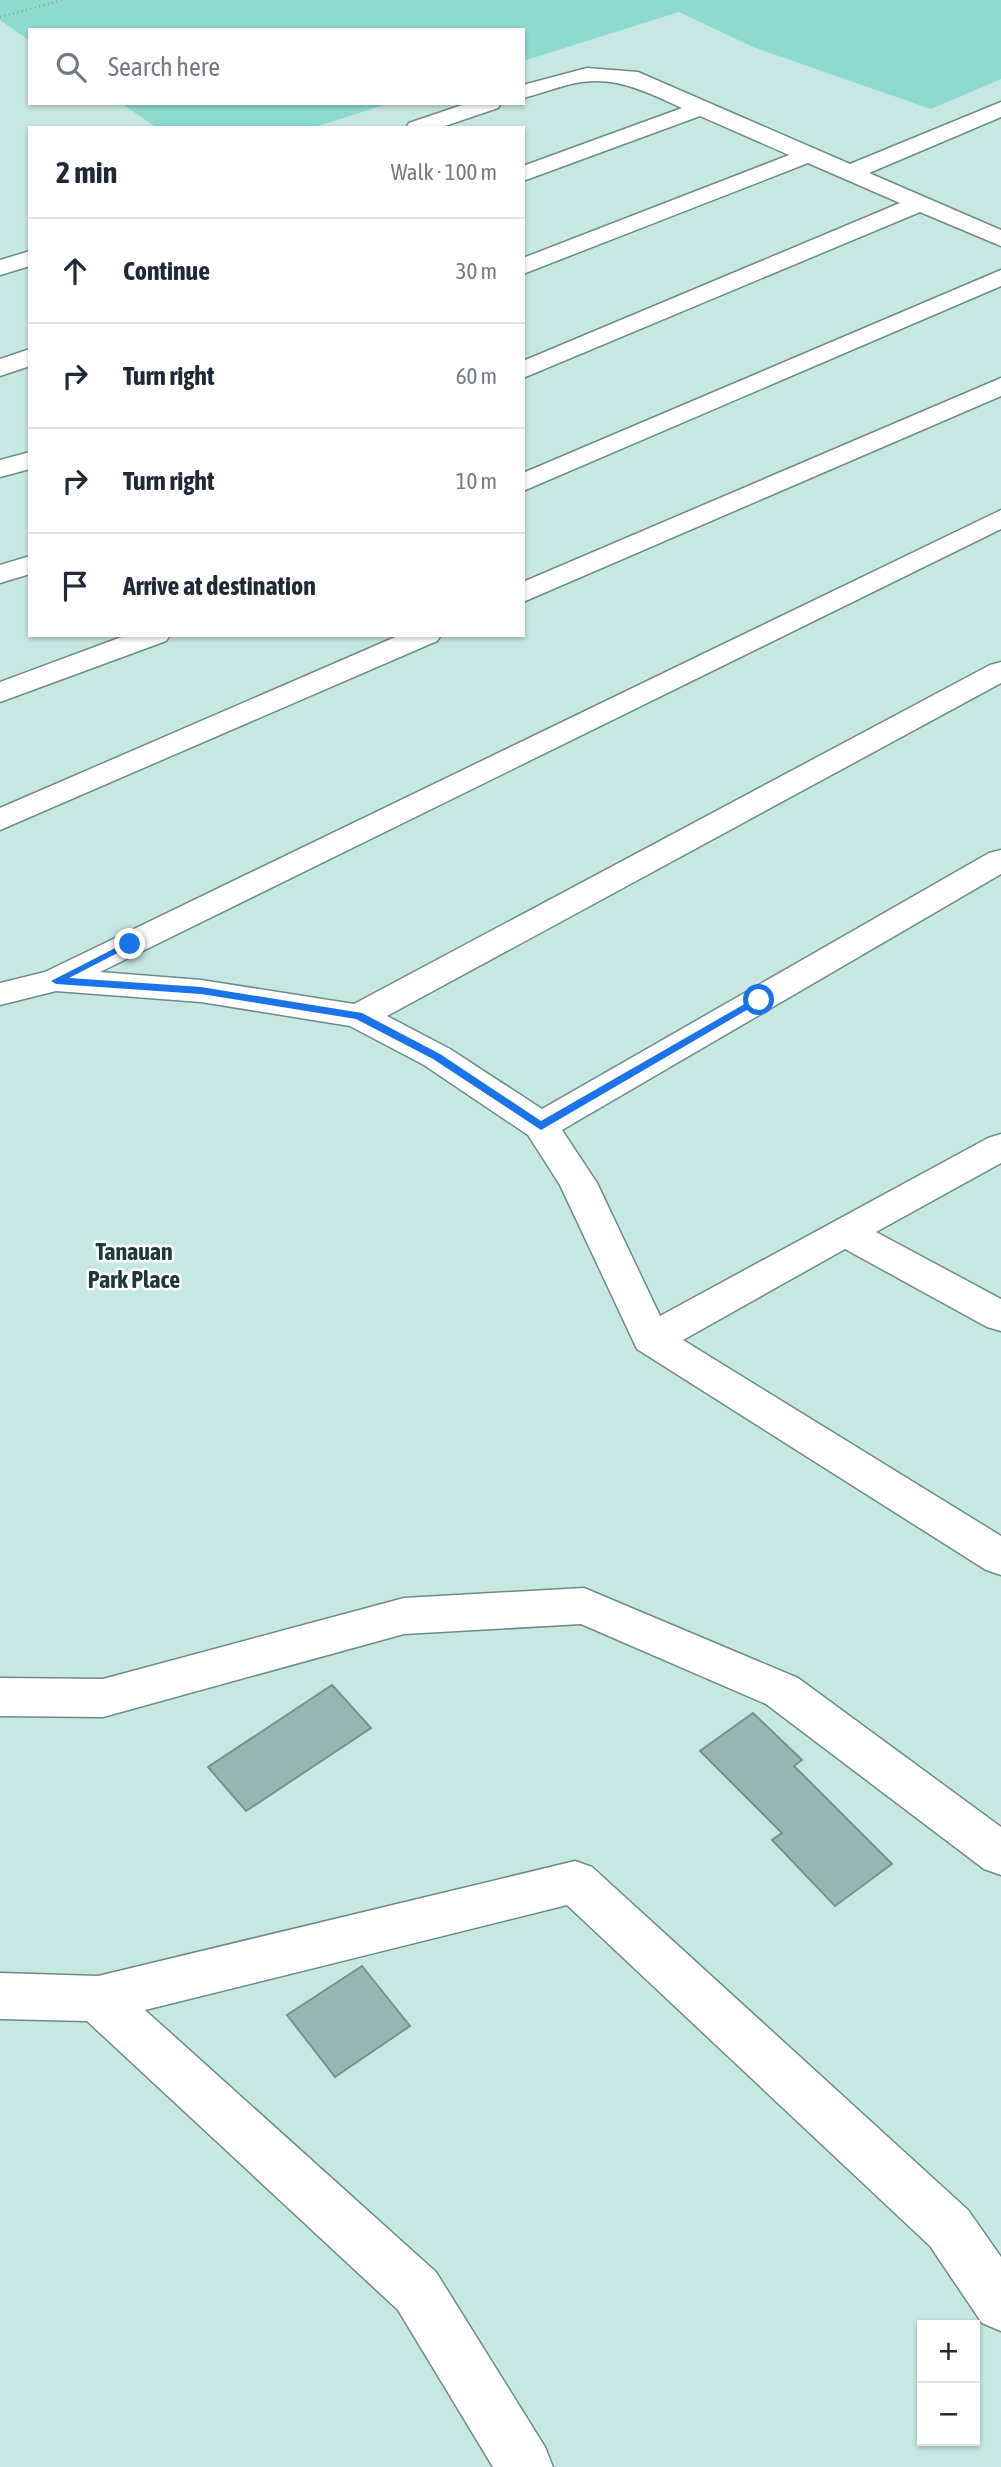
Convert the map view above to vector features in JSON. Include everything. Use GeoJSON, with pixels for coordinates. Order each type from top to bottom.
{"type":"FeatureCollection","features":[{"type":"Feature","properties":{"kind":"street"},"geometry":{"type":"LineString","coordinates":[[525,91],[578,74],[604,72],[630,77],[1001,239]]}},
{"type":"Feature","properties":{"kind":"street"},"geometry":{"type":"LineString","coordinates":[[423,126],[484,105]]}},
{"type":"Feature","properties":{"kind":"street"},"geometry":{"type":"LineString","coordinates":[[525,173],[701,108]]}},
{"type":"Feature","properties":{"kind":"street"},"geometry":{"type":"LineString","coordinates":[[849,173],[1001,109]]}},
{"type":"Feature","properties":{"kind":"street"},"geometry":{"type":"LineString","coordinates":[[525,266],[808,155]]}},
{"type":"Feature","properties":{"kind":"street"},"geometry":{"type":"LineString","coordinates":[[525,369],[919,204]]}},
{"type":"Feature","properties":{"kind":"street"},"geometry":{"type":"LineString","coordinates":[[0,268],[28,259]]}},
{"type":"Feature","properties":{"kind":"street"},"geometry":{"type":"LineString","coordinates":[[525,482],[1001,277]]}},
{"type":"Feature","properties":{"kind":"street"},"geometry":{"type":"LineString","coordinates":[[0,368],[28,358]]}},
{"type":"Feature","properties":{"kind":"street"},"geometry":{"type":"LineString","coordinates":[[525,592],[1001,386]]}},
{"type":"Feature","properties":{"kind":"street"},"geometry":{"type":"LineString","coordinates":[[0,469],[28,461]]}},
{"type":"Feature","properties":{"kind":"street"},"geometry":{"type":"LineString","coordinates":[[0,994],[56,981],[1001,518]]}},
{"type":"Feature","properties":{"kind":"street"},"geometry":{"type":"LineString","coordinates":[[0,575],[28,566]]}},
{"type":"Feature","properties":{"kind":"street"},"geometry":{"type":"LineString","coordinates":[[0,693],[150,637]]}},
{"type":"Feature","properties":{"kind":"street"},"geometry":{"type":"LineString","coordinates":[[0,820],[421,637]]}},
{"type":"Feature","properties":{"kind":"street"},"geometry":{"type":"LineString","coordinates":[[359,1016],[1001,671]]}},
{"type":"Feature","properties":{"kind":"street"},"geometry":{"type":"LineString","coordinates":[[541,1126],[1001,860]]}},
{"type":"Feature","properties":{"kind":"street"},"geometry":{"type":"LineString","coordinates":[[56,981],[201,990],[359,1016],[436,1057],[541,1126],[578,1184],[651,1339],[1001,1558]]}},
{"type":"Feature","properties":{"kind":"street"},"geometry":{"type":"LineString","coordinates":[[651,1339],[1001,1147]]}},
{"type":"Feature","properties":{"kind":"street"},"geometry":{"type":"LineString","coordinates":[[845,1233],[1001,1317]]}},
{"type":"Feature","properties":{"kind":"street"},"geometry":{"type":"LineString","coordinates":[[0,1697],[103,1699],[404,1616],[584,1606],[782,1691],[1001,1854]]}},
{"type":"Feature","properties":{"kind":"street"},"geometry":{"type":"LineString","coordinates":[[0,1996],[98,1999],[575,1882],[949,2228],[1001,2304]]}},
{"type":"Feature","properties":{"kind":"street"},"geometry":{"type":"LineString","coordinates":[[98,1999],[417,2291],[525,2467]]}},
{"type":"Feature","properties":{"kind":"path"},"geometry":{"type":"LineString","coordinates":[[0,18],[63,0]]}},
{"type":"Feature","properties":{"kind":"green space"},"geometry":{"type":"Polygon","coordinates":[[[0,0],[1001,0],[1001,79],[931,109],[753,47],[679,12],[525,60],[525,28],[28,28],[28,40],[0,20],[0,0]]]}},
{"type":"Feature","properties":{"kind":"green space"},"geometry":{"type":"Polygon","coordinates":[[[124,105],[384,105],[318,126],[154,126],[124,105]]]}},
{"type":"Feature","properties":{"kind":"building"},"geometry":{"type":"Polygon","coordinates":[[[332,1685],[371,1728],[246,1811],[208,1767],[332,1685]]]}},
{"type":"Feature","properties":{"kind":"building"},"geometry":{"type":"Polygon","coordinates":[[[753,1713],[802,1760],[794,1766],[892,1864],[835,1906],[772,1840],[782,1833],[700,1751],[753,1713]]]}},
{"type":"Feature","properties":{"kind":"building"},"geometry":{"type":"Polygon","coordinates":[[[362,1966],[410,2026],[335,2077],[287,2015],[362,1966]]]}},
{"type":"Feature","properties":{"kind":"district","name":"Tanauan Park Place"},"geometry":{"type":"Point","coordinates":[134,1266]}},
{"type":"Feature","properties":{"kind":"route"},"geometry":{"type":"LineString","coordinates":[[130,944],[56,981],[201,990],[359,1016],[436,1057],[541,1126],[759,1000]]}}]}
